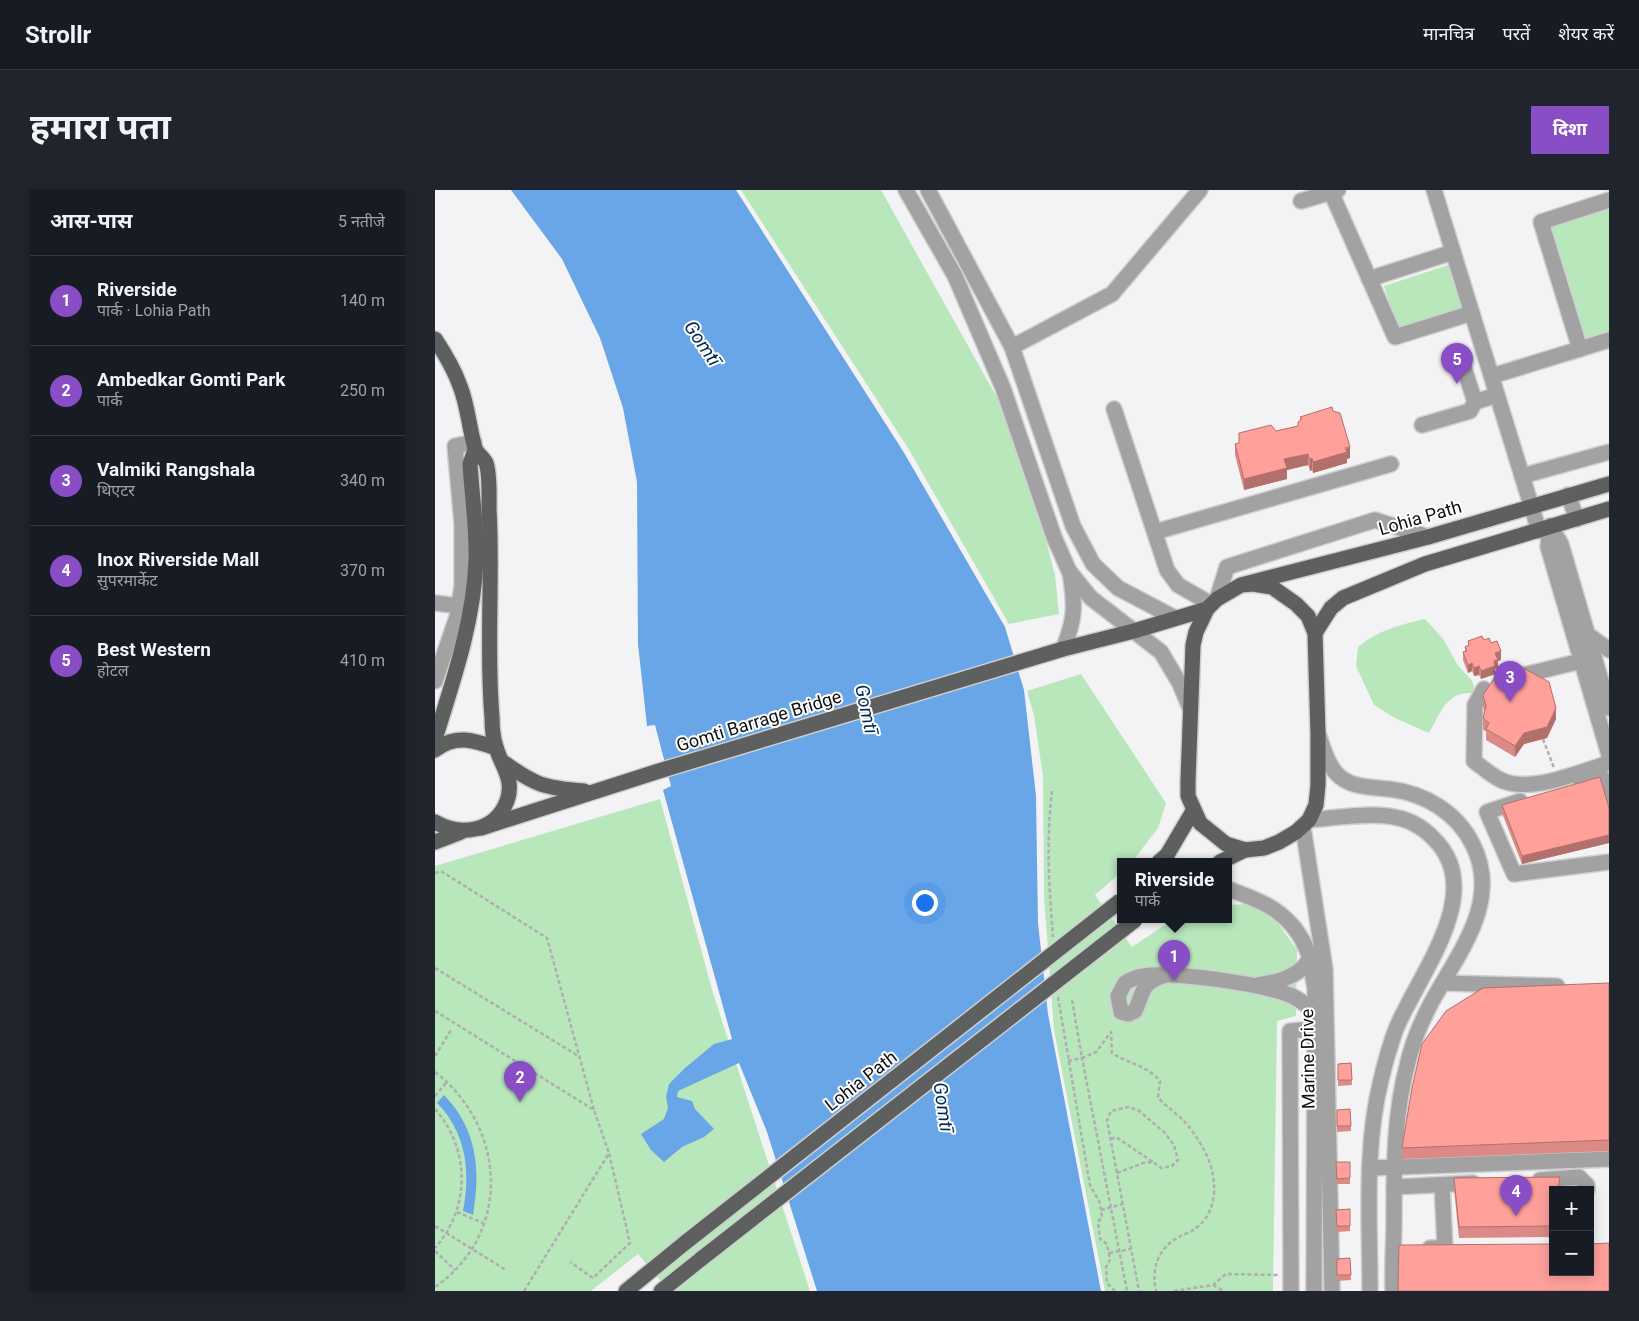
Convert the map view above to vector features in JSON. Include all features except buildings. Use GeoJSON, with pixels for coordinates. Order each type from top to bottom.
{"type":"FeatureCollection","features":[{"type":"Feature","properties":{"kind":"main road"},"geometry":{"type":"LineString","coordinates":[[435,339],[447,357],[461,386],[475,446],[486,464],[487,473],[492,560],[490,695],[499,755],[508,774],[510,787],[507,800],[501,812],[492,822],[481,828]]}},
{"type":"Feature","properties":{"kind":"main road"},"geometry":{"type":"LineString","coordinates":[[435,739],[453,682],[473,597],[476,559],[470,464],[475,446]]}},
{"type":"Feature","properties":{"kind":"main road","name":"Lohia Path"},"geometry":{"type":"LineString","coordinates":[[1241,586],[1428,537],[1609,484]]}},
{"type":"Feature","properties":{"kind":"main road"},"geometry":{"type":"LineString","coordinates":[[1315,633],[1331,608],[1343,598],[1425,564],[1609,509]]}},
{"type":"Feature","properties":{"kind":"main road"},"geometry":{"type":"LineString","coordinates":[[1229,858],[1245,850],[1264,848],[1279,842],[1306,824],[1316,805],[1318,786],[1315,633],[1308,616],[1285,594],[1263,585],[1241,586]]}},
{"type":"Feature","properties":{"kind":"main road","name":"Gomti Barrage Bridge"},"geometry":{"type":"LineString","coordinates":[[435,842],[461,832],[481,828],[659,770],[1013,665],[1063,648],[1134,631],[1175,618],[1212,604],[1241,586]]}},
{"type":"Feature","properties":{"kind":"main road"},"geometry":{"type":"LineString","coordinates":[[1212,604],[1196,632],[1193,646],[1189,796],[1193,811],[1200,824],[1226,844],[1245,850]]}},
{"type":"Feature","properties":{"kind":"main road"},"geometry":{"type":"LineString","coordinates":[[435,750],[453,740],[466,739],[499,755],[531,782],[558,790],[590,792]]}},
{"type":"Feature","properties":{"kind":"main road"},"geometry":{"type":"LineString","coordinates":[[1164,858],[1193,811]]}},
{"type":"Feature","properties":{"kind":"main road"},"geometry":{"type":"LineString","coordinates":[[435,822],[448,829],[461,832]]}},
{"type":"Feature","properties":{"kind":"main road","name":"Lohia Path"},"geometry":{"type":"LineString","coordinates":[[626,1291],[1117,903]]}},
{"type":"Feature","properties":{"kind":"main road"},"geometry":{"type":"LineString","coordinates":[[661,1291],[1131,923]]}},
{"type":"Feature","properties":{"kind":"street"},"geometry":{"type":"LineString","coordinates":[[906,190],[955,276],[1003,388],[1054,537],[1069,571],[1091,598],[1161,652],[1180,684],[1190,708]]}},
{"type":"Feature","properties":{"kind":"street"},"geometry":{"type":"LineString","coordinates":[[928,190],[1012,347],[1073,526],[1093,564],[1118,588],[1175,618]]}},
{"type":"Feature","properties":{"kind":"street"},"geometry":{"type":"LineString","coordinates":[[1012,347],[1112,294],[1200,190]]}},
{"type":"Feature","properties":{"kind":"street"},"geometry":{"type":"LineString","coordinates":[[1434,190],[1531,506],[1544,528],[1561,544],[1581,635],[1609,708]]}},
{"type":"Feature","properties":{"kind":"street"},"geometry":{"type":"LineString","coordinates":[[1301,201],[1335,191],[1369,279],[1395,337],[1472,313]]}},
{"type":"Feature","properties":{"kind":"street"},"geometry":{"type":"LineString","coordinates":[[1580,349],[1541,222],[1609,200]]}},
{"type":"Feature","properties":{"kind":"street"},"geometry":{"type":"LineString","coordinates":[[1369,279],[1453,252]]}},
{"type":"Feature","properties":{"kind":"street"},"geometry":{"type":"LineString","coordinates":[[1492,376],[1609,340]]}},
{"type":"Feature","properties":{"kind":"street"},"geometry":{"type":"LineString","coordinates":[[1464,368],[1475,402]]}},
{"type":"Feature","properties":{"kind":"street"},"geometry":{"type":"LineString","coordinates":[[1422,425],[1470,411],[1475,402],[1497,394]]}},
{"type":"Feature","properties":{"kind":"street"},"geometry":{"type":"LineString","coordinates":[[1114,409],[1167,570],[1178,585],[1212,604],[1227,568],[1375,520],[1428,537]]}},
{"type":"Feature","properties":{"kind":"street"},"geometry":{"type":"LineString","coordinates":[[435,681],[459,606],[462,586],[462,524],[455,446],[475,446]]}},
{"type":"Feature","properties":{"kind":"street"},"geometry":{"type":"LineString","coordinates":[[1522,476],[1609,452]]}},
{"type":"Feature","properties":{"kind":"street"},"geometry":{"type":"LineString","coordinates":[[1155,532],[1391,464]]}},
{"type":"Feature","properties":{"kind":"street"},"geometry":{"type":"LineString","coordinates":[[1569,495],[1577,519]]}},
{"type":"Feature","properties":{"kind":"street"},"geometry":{"type":"LineString","coordinates":[[1063,648],[1073,626],[1074,611],[1069,571]]}},
{"type":"Feature","properties":{"kind":"street"},"geometry":{"type":"LineString","coordinates":[[435,603],[459,606]]}},
{"type":"Feature","properties":{"kind":"street"},"geometry":{"type":"LineString","coordinates":[[1581,635],[1609,650]]}},
{"type":"Feature","properties":{"kind":"street"},"geometry":{"type":"LineString","coordinates":[[1581,635],[1581,661],[1609,756]]}},
{"type":"Feature","properties":{"kind":"street"},"geometry":{"type":"LineString","coordinates":[[1581,661],[1490,685],[1475,706],[1474,762],[1502,781],[1523,786],[1558,779],[1609,763]]}},
{"type":"Feature","properties":{"kind":"street"},"geometry":{"type":"LineString","coordinates":[[1318,734],[1329,765],[1337,775],[1361,786],[1409,792],[1429,799],[1453,819],[1473,845],[1481,874],[1479,907],[1469,939],[1428,1009],[1408,1061],[1399,1103],[1394,1187],[1406,1249],[1393,1274],[1393,1291]]}},
{"type":"Feature","properties":{"kind":"street"},"geometry":{"type":"LineString","coordinates":[[1609,800],[1602,777],[1487,812],[1514,874],[1609,862]]}},
{"type":"Feature","properties":{"kind":"street"},"geometry":{"type":"LineString","coordinates":[[1306,824],[1374,815],[1400,818],[1425,830],[1433,837],[1441,845],[1453,870],[1455,886],[1447,927],[1396,1030],[1381,1081],[1371,1139],[1370,1291]]}},
{"type":"Feature","properties":{"kind":"street","name":"Marine Drive"},"geometry":{"type":"LineString","coordinates":[[1306,824],[1325,968],[1332,1291]]}},
{"type":"Feature","properties":{"kind":"street","name":"Marine Drive"},"geometry":{"type":"LineString","coordinates":[[1232,890],[1261,900],[1289,920],[1307,950],[1315,988],[1314,1291]]}},
{"type":"Feature","properties":{"kind":"street"},"geometry":{"type":"LineString","coordinates":[[1250,986],[1286,979],[1301,970],[1309,960]]}},
{"type":"Feature","properties":{"kind":"street"},"geometry":{"type":"LineString","coordinates":[[1163,976],[1250,986],[1291,996],[1315,1011]]}},
{"type":"Feature","properties":{"kind":"street"},"geometry":{"type":"LineString","coordinates":[[1443,983],[1570,987]]}},
{"type":"Feature","properties":{"kind":"street"},"geometry":{"type":"LineString","coordinates":[[1291,1291],[1290,1031],[1315,1028]]}},
{"type":"Feature","properties":{"kind":"street"},"geometry":{"type":"LineString","coordinates":[[1371,1168],[1609,1159]]}},
{"type":"Feature","properties":{"kind":"street"},"geometry":{"type":"LineString","coordinates":[[1520,1181],[1579,1177],[1587,1186]]}},
{"type":"Feature","properties":{"kind":"street"},"geometry":{"type":"LineString","coordinates":[[1394,1187],[1491,1182]]}},
{"type":"Feature","properties":{"kind":"street"},"geometry":{"type":"LineString","coordinates":[[1406,1249],[1450,1248],[1442,1185]]}},
{"type":"Feature","properties":{"kind":"street"},"geometry":{"type":"LineString","coordinates":[[1393,1274],[1410,1274]]}},
{"type":"Feature","properties":{"kind":"path"},"geometry":{"type":"LineString","coordinates":[[1543,739],[1558,779]]}},
{"type":"Feature","properties":{"kind":"path"},"geometry":{"type":"LineString","coordinates":[[1052,791],[1049,818],[1048,874],[1053,938]]}},
{"type":"Feature","properties":{"kind":"path"},"geometry":{"type":"LineString","coordinates":[[435,873],[441,870],[547,938],[595,1110],[609,1153],[630,1243],[593,1278],[570,1262]]}},
{"type":"Feature","properties":{"kind":"path"},"geometry":{"type":"LineString","coordinates":[[435,968],[580,1057]]}},
{"type":"Feature","properties":{"kind":"path"},"geometry":{"type":"LineString","coordinates":[[1058,995],[1090,1186],[1101,1210],[1102,1217],[1098,1222],[1100,1239],[1107,1244],[1109,1253],[1110,1260],[1106,1266],[1107,1283],[1115,1291]]}},
{"type":"Feature","properties":{"kind":"path"},"geometry":{"type":"LineString","coordinates":[[1072,1000],[1127,1291]]}},
{"type":"Feature","properties":{"kind":"path"},"geometry":{"type":"LineString","coordinates":[[435,1011],[595,1110]]}},
{"type":"Feature","properties":{"kind":"path"},"geometry":{"type":"LineString","coordinates":[[435,1056],[451,1030]]}},
{"type":"Feature","properties":{"kind":"path"},"geometry":{"type":"LineString","coordinates":[[1068,1061],[1082,1058],[1095,1052],[1111,1032],[1112,1053],[1144,1066],[1155,1074],[1160,1081],[1158,1097],[1184,1121],[1203,1147],[1210,1163],[1214,1192],[1213,1205],[1197,1228],[1166,1245],[1155,1266],[1153,1278],[1156,1291]]}},
{"type":"Feature","properties":{"kind":"path"},"geometry":{"type":"LineString","coordinates":[[435,1072],[447,1082],[474,1114],[488,1149],[491,1186],[484,1224],[472,1248],[455,1270],[435,1287]]}},
{"type":"Feature","properties":{"kind":"path"},"geometry":{"type":"LineString","coordinates":[[435,1096],[447,1082]]}},
{"type":"Feature","properties":{"kind":"path"},"geometry":{"type":"LineString","coordinates":[[1111,1139],[1116,1137],[1161,1168],[1172,1166],[1178,1160],[1174,1145],[1169,1138],[1139,1110],[1128,1107],[1111,1110],[1107,1120],[1139,1291]]}},
{"type":"Feature","properties":{"kind":"path"},"geometry":{"type":"LineString","coordinates":[[435,1109],[449,1128],[460,1155],[462,1184],[457,1212],[447,1233],[435,1249],[455,1270]]}},
{"type":"Feature","properties":{"kind":"path"},"geometry":{"type":"LineString","coordinates":[[524,1291],[609,1153]]}},
{"type":"Feature","properties":{"kind":"path"},"geometry":{"type":"LineString","coordinates":[[1117,1173],[1143,1163],[1153,1162]]}},
{"type":"Feature","properties":{"kind":"path"},"geometry":{"type":"LineString","coordinates":[[1101,1210],[1123,1204]]}},
{"type":"Feature","properties":{"kind":"path"},"geometry":{"type":"LineString","coordinates":[[457,1212],[484,1224]]}},
{"type":"Feature","properties":{"kind":"path"},"geometry":{"type":"LineString","coordinates":[[435,1226],[506,1270]]}},
{"type":"Feature","properties":{"kind":"path"},"geometry":{"type":"LineString","coordinates":[[1109,1253],[1131,1249]]}},
{"type":"Feature","properties":{"kind":"path"},"geometry":{"type":"LineString","coordinates":[[1173,1291],[1213,1285],[1226,1274],[1292,1275]]}},
{"type":"Feature","properties":{"kind":"path"},"geometry":{"type":"LineString","coordinates":[[1213,1285],[1224,1291]]}},
{"type":"Feature","properties":{"kind":"green space"},"geometry":{"type":"Polygon","coordinates":[[[741,190],[881,190],[1000,403],[1037,506],[1055,575],[1059,614],[1009,624],[908,448],[741,190]]]}},
{"type":"Feature","properties":{"kind":"green space"},"geometry":{"type":"Polygon","coordinates":[[[1609,207],[1609,332],[1583,340],[1548,226],[1609,207]]]}},
{"type":"Feature","properties":{"kind":"green space"},"geometry":{"type":"Polygon","coordinates":[[[1448,265],[1462,308],[1398,329],[1384,286],[1448,265]]]}},
{"type":"Feature","properties":{"kind":"green space"},"geometry":{"type":"Polygon","coordinates":[[[1425,619],[1444,640],[1457,664],[1472,681],[1476,693],[1466,693],[1451,699],[1442,710],[1429,733],[1395,718],[1374,705],[1356,666],[1358,647],[1373,636],[1425,619]]]}},
{"type":"Feature","properties":{"kind":"green space"},"geometry":{"type":"Polygon","coordinates":[[[1081,674],[1166,803],[1158,828],[1135,858],[1117,858],[1117,876],[1095,895],[1132,947],[1168,923],[1232,923],[1232,905],[1246,904],[1275,919],[1297,950],[1296,1016],[1277,1021],[1273,1291],[1105,1291],[1054,1030],[1044,897],[1043,776],[1034,716],[1027,691],[1081,674]]]}},
{"type":"Feature","properties":{"kind":"green space"},"geometry":{"type":"Polygon","coordinates":[[[660,799],[713,993],[810,1291],[669,1291],[638,1254],[591,1291],[435,1291],[435,866],[660,799]]]}},
{"type":"Feature","properties":{"kind":"water","name":"Gomtī"},"geometry":{"type":"Polygon","coordinates":[[[511,190],[736,190],[903,451],[1005,627],[1024,690],[1036,796],[1038,923],[1048,1014],[1101,1291],[817,1291],[767,1132],[739,1063],[678,1091],[677,1097],[692,1101],[695,1109],[714,1129],[704,1137],[682,1147],[664,1162],[651,1150],[641,1134],[664,1119],[668,1108],[666,1097],[669,1084],[714,1044],[732,1039],[663,790],[671,786],[655,725],[647,726],[638,644],[637,482],[623,408],[600,338],[562,259],[511,190]]]}},
{"type":"Feature","properties":{"kind":"water"},"geometry":{"type":"Polygon","coordinates":[[[444,1095],[464,1122],[474,1151],[476,1182],[473,1215],[463,1211],[466,1182],[464,1153],[460,1140],[447,1114],[437,1103],[444,1095]]]}},
{"type":"Feature","properties":{"kind":"place","name":"Best Western"},"geometry":{"type":"Point","coordinates":[1457,384]}},
{"type":"Feature","properties":{"kind":"place","name":"Valmiki Rangshala"},"geometry":{"type":"Point","coordinates":[1510,702]}},
{"type":"Feature","properties":{"kind":"place","name":"Riverside"},"geometry":{"type":"Point","coordinates":[1174,981]}},
{"type":"Feature","properties":{"kind":"place","name":"Ambedkar Gomti Park"},"geometry":{"type":"Point","coordinates":[520,1102]}},
{"type":"Feature","properties":{"kind":"place","name":"Inox Riverside Mall"},"geometry":{"type":"Point","coordinates":[1516,1216]}}]}
